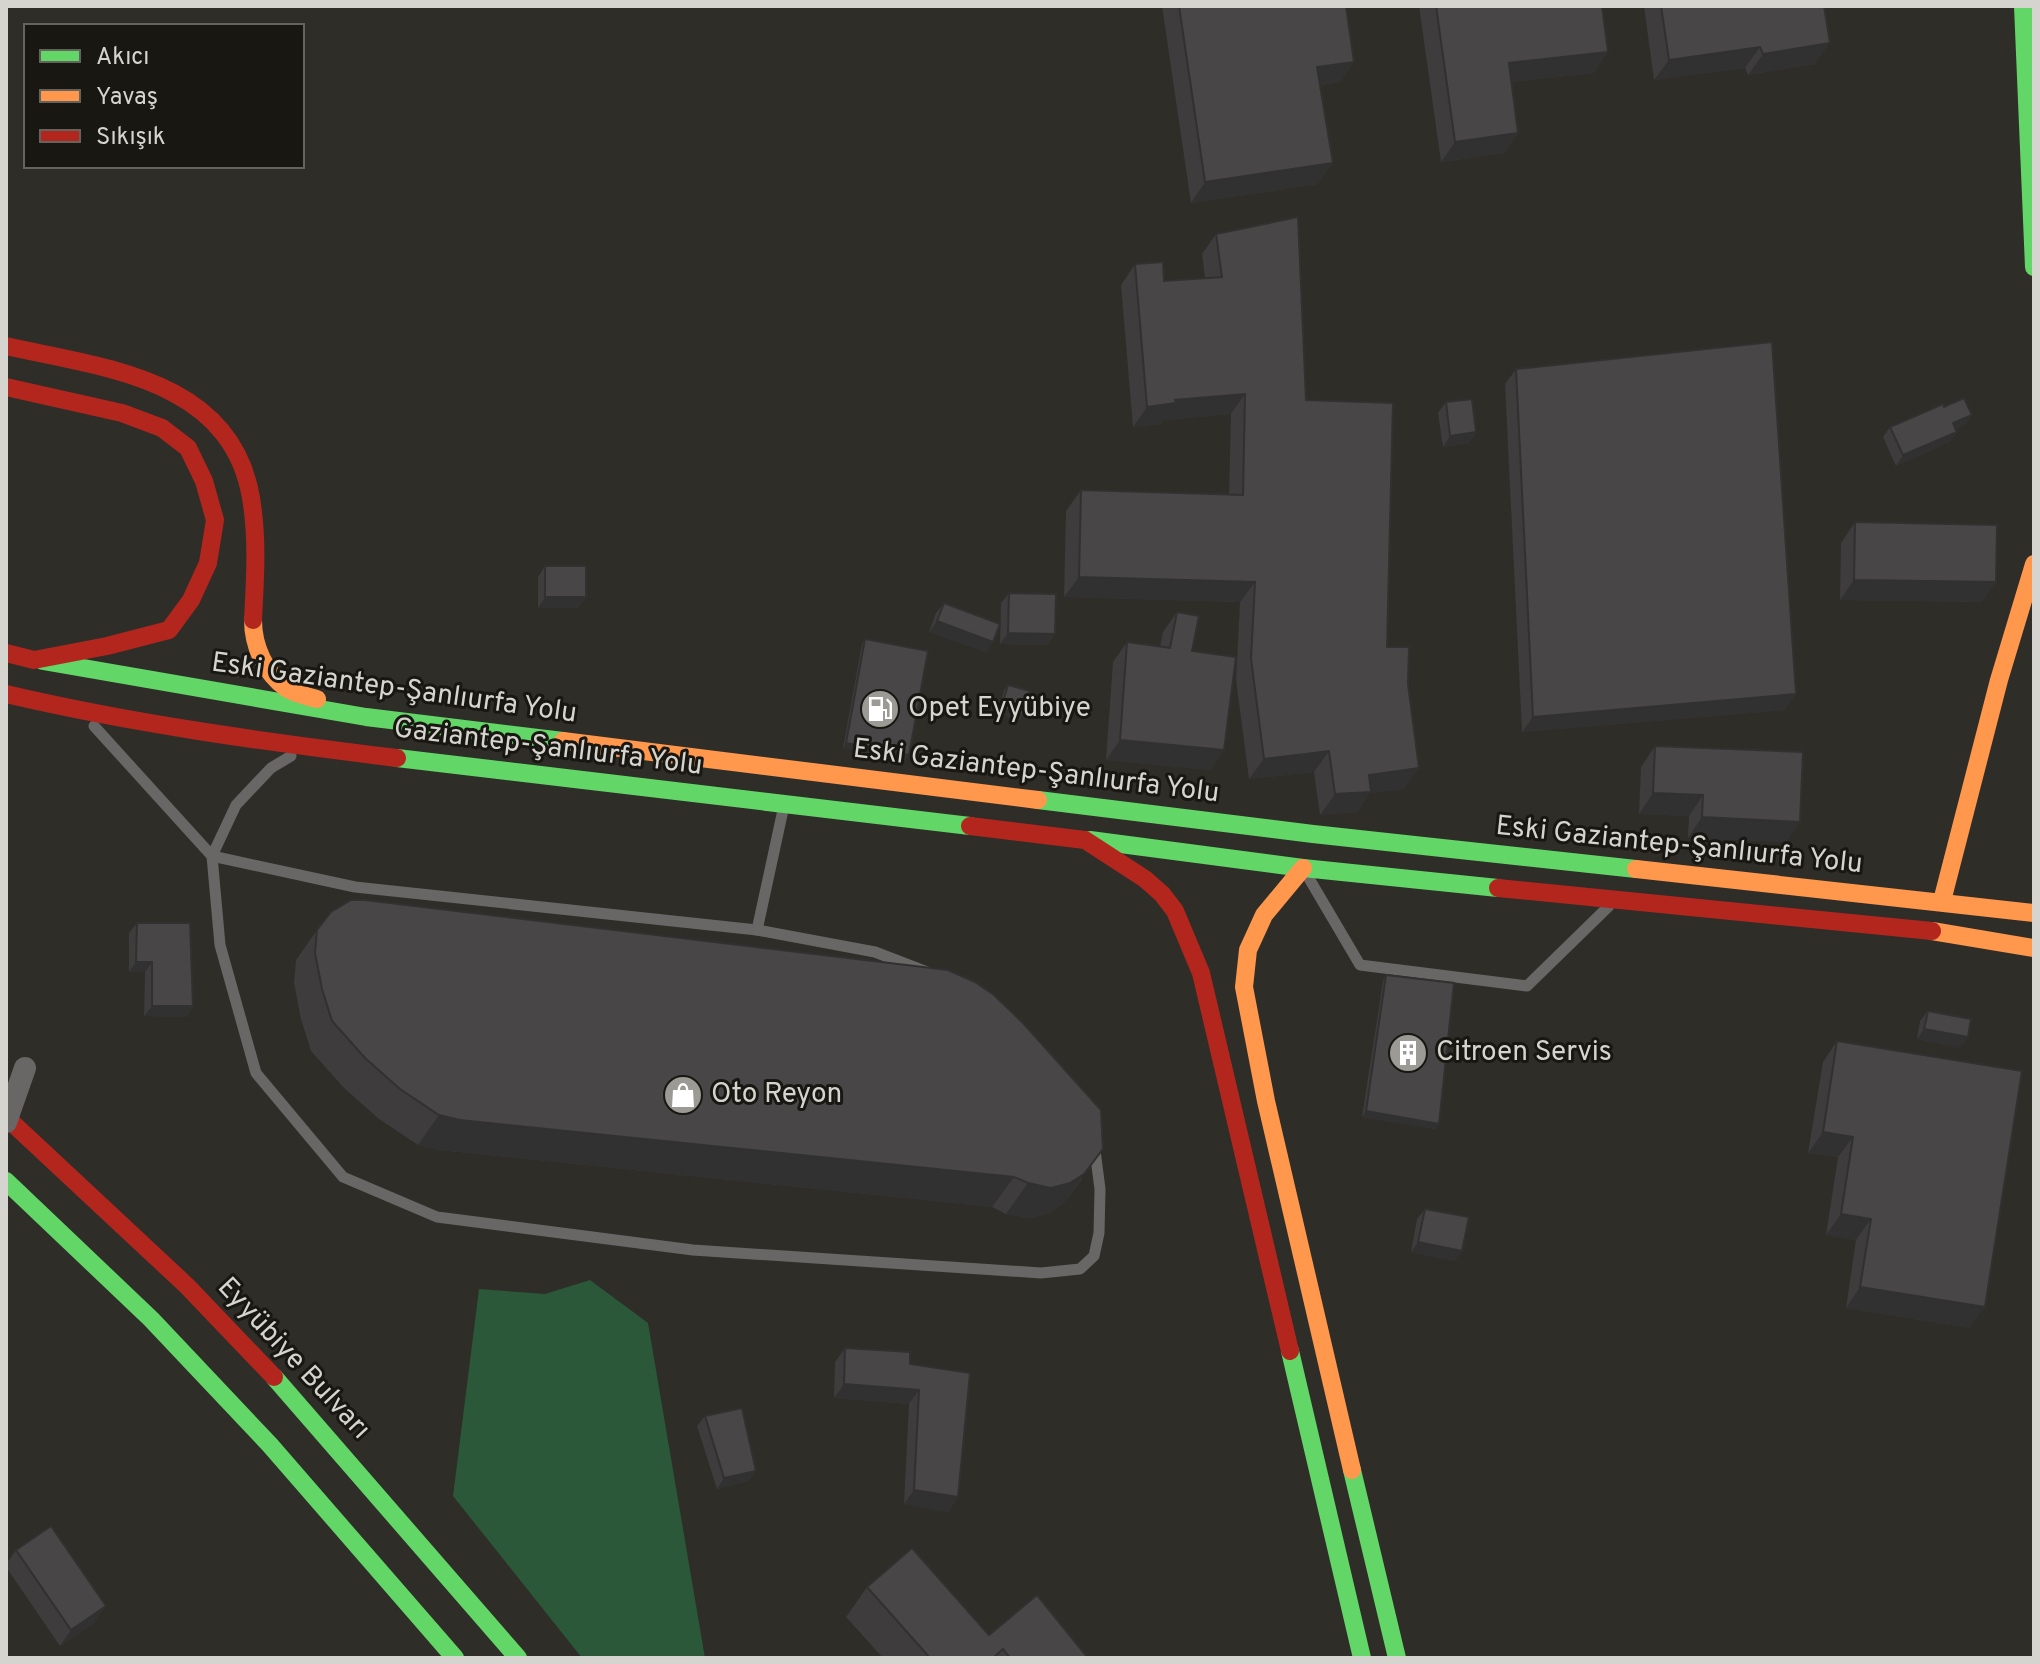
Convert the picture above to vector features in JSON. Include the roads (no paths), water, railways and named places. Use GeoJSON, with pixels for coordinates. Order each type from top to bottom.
{"type":"FeatureCollection","features":[{"type":"Feature","properties":{"kind":"main road"},"geometry":{"type":"LineString","coordinates":[[2023,6],[2034,267]]}},
{"type":"Feature","properties":{"kind":"main road"},"geometry":{"type":"LineString","coordinates":[[6,346],[120,373],[176,393],[207,414],[232,445],[250,484],[256,528],[254,638],[266,666],[285,687],[366,717]]}},
{"type":"Feature","properties":{"kind":"main road"},"geometry":{"type":"LineString","coordinates":[[6,387],[122,413],[162,428],[188,448],[204,481],[215,520],[208,563],[191,600],[169,630],[34,660],[6,653]]}},
{"type":"Feature","properties":{"kind":"main road"},"geometry":{"type":"LineString","coordinates":[[1942,901],[1999,680],[2034,565]]}},
{"type":"Feature","properties":{"kind":"main road","name":"Eski Gaziantep-Şanlıurfa Yolu"},"geometry":{"type":"LineString","coordinates":[[34,660],[366,717],[1298,832],[2034,913]]}},
{"type":"Feature","properties":{"kind":"main road","name":"Gaziantep-Şanlıurfa Yolu"},"geometry":{"type":"LineString","coordinates":[[6,694],[80,711],[307,747],[1085,840]]}},
{"type":"Feature","properties":{"kind":"main road"},"geometry":{"type":"LineString","coordinates":[[1085,840],[1131,869],[1164,895],[1184,930],[1201,973],[1362,1658]]}},
{"type":"Feature","properties":{"kind":"main road","name":"Eski Gaziantep-Şanlıurfa Yolu"},"geometry":{"type":"LineString","coordinates":[[1085,840],[1303,868],[1933,931],[2034,948]]}},
{"type":"Feature","properties":{"kind":"main road"},"geometry":{"type":"LineString","coordinates":[[1303,868],[1264,915],[1248,950],[1244,987],[1282,1175],[1397,1658]]}},
{"type":"Feature","properties":{"kind":"main road","name":"Eyyübiye Bulvarı"},"geometry":{"type":"LineString","coordinates":[[6,1120],[187,1286],[295,1399],[518,1658]]}},
{"type":"Feature","properties":{"kind":"main road"},"geometry":{"type":"LineString","coordinates":[[6,1181],[151,1319],[270,1445],[455,1658]]}},
{"type":"Feature","properties":{"kind":"street"},"geometry":{"type":"LineString","coordinates":[[6,1120],[25,1068]]}},
{"type":"Feature","properties":{"kind":"lane"},"geometry":{"type":"LineString","coordinates":[[80,711],[212,856],[355,887],[757,930],[875,952],[966,987],[1019,1028],[1054,1065],[1093,1135],[1100,1189],[1099,1233],[1094,1256],[1080,1269],[1041,1273],[693,1250],[437,1217],[343,1177],[256,1073],[220,945],[212,856],[236,805],[271,768],[307,747]]}},
{"type":"Feature","properties":{"kind":"lane"},"geometry":{"type":"LineString","coordinates":[[757,930],[784,804]]}},
{"type":"Feature","properties":{"kind":"lane"},"geometry":{"type":"LineString","coordinates":[[1303,868],[1360,965],[1527,986],[1615,900]]}},
{"type":"Feature","properties":{"kind":"place","name":"Opet Eyyübiye"},"geometry":{"type":"Point","coordinates":[880,709]}},
{"type":"Feature","properties":{"kind":"place","name":"Citroen Servis"},"geometry":{"type":"Point","coordinates":[1408,1053]}},
{"type":"Feature","properties":{"kind":"place","name":"Oto Reyon"},"geometry":{"type":"Point","coordinates":[683,1095]}}]}
